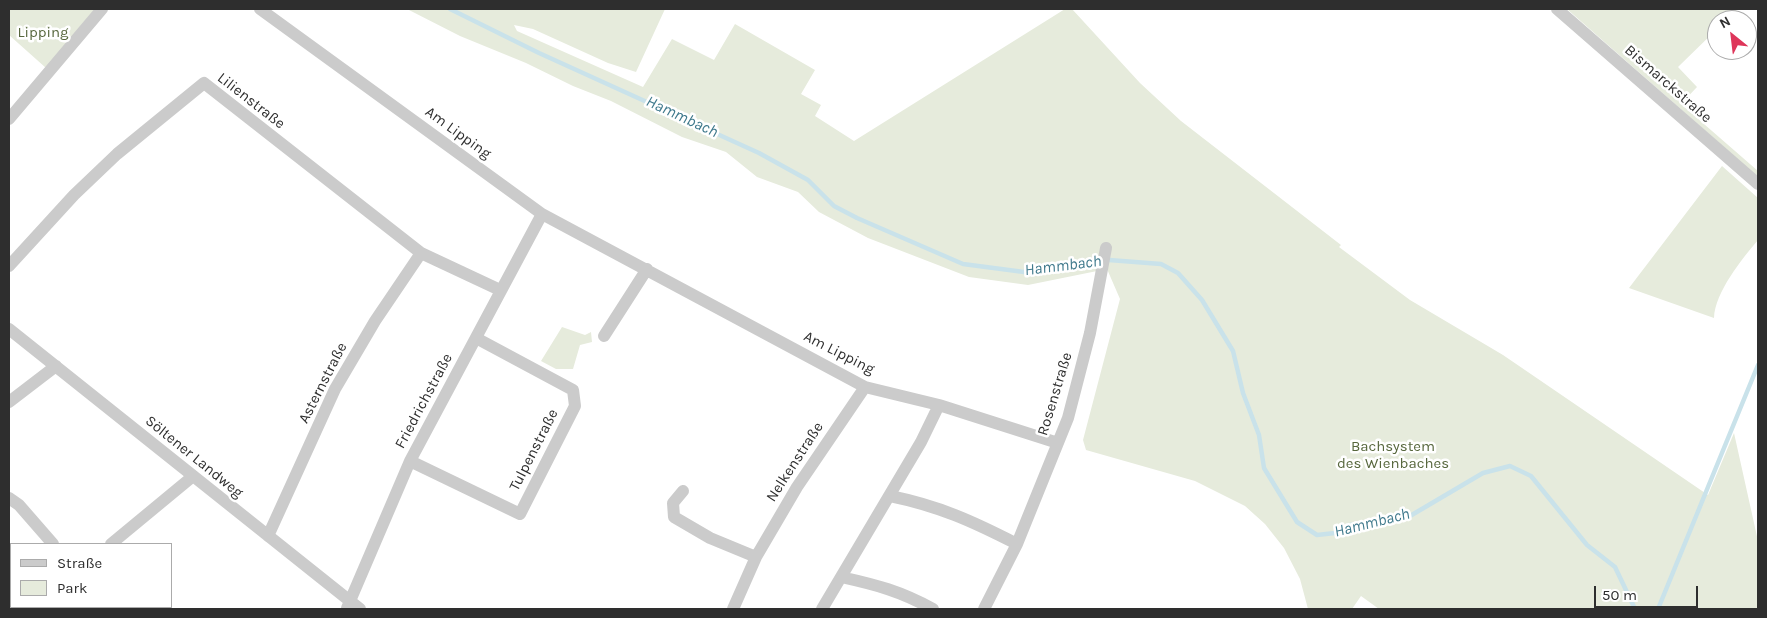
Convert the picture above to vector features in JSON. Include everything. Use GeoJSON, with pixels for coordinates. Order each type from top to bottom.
{"type":"FeatureCollection","features":[{"type":"Feature","properties":{"kind":"street"},"geometry":{"type":"LineString","coordinates":[[9,118],[102,9]]}},
{"type":"Feature","properties":{"kind":"street","name":"Am Lipping"},"geometry":{"type":"LineString","coordinates":[[260,9],[542,214],[865,387],[939,405],[1058,443]]}},
{"type":"Feature","properties":{"kind":"street","name":"Bismarckstraße"},"geometry":{"type":"LineString","coordinates":[[1557,9],[1758,184]]}},
{"type":"Feature","properties":{"kind":"street","name":"Lilienstraße"},"geometry":{"type":"LineString","coordinates":[[9,266],[86,183],[118,154],[204,84],[421,253],[500,290]]}},
{"type":"Feature","properties":{"kind":"street","name":"Friedrichstraße"},"geometry":{"type":"LineString","coordinates":[[352,607],[410,461],[542,214]]}},
{"type":"Feature","properties":{"kind":"street","name":"Rosenstraße"},"geometry":{"type":"LineString","coordinates":[[984,609],[1017,544],[1068,418],[1090,333],[1106,248]]}},
{"type":"Feature","properties":{"kind":"street","name":"Asternstraße"},"geometry":{"type":"LineString","coordinates":[[268,536],[335,389],[376,321],[421,253]]}},
{"type":"Feature","properties":{"kind":"street"},"geometry":{"type":"LineString","coordinates":[[604,336],[647,269]]}},
{"type":"Feature","properties":{"kind":"street","name":"Söltener Landweg"},"geometry":{"type":"LineString","coordinates":[[9,329],[268,536],[352,607]]}},
{"type":"Feature","properties":{"kind":"street","name":"Tulpenstraße"},"geometry":{"type":"LineString","coordinates":[[410,461],[520,514],[575,406],[573,390],[476,338]]}},
{"type":"Feature","properties":{"kind":"street"},"geometry":{"type":"LineString","coordinates":[[9,402],[56,366]]}},
{"type":"Feature","properties":{"kind":"street","name":"Nelkenstraße"},"geometry":{"type":"LineString","coordinates":[[733,609],[756,557],[797,487],[865,387]]}},
{"type":"Feature","properties":{"kind":"street"},"geometry":{"type":"LineString","coordinates":[[822,609],[922,442],[939,405]]}},
{"type":"Feature","properties":{"kind":"street"},"geometry":{"type":"LineString","coordinates":[[116,543],[192,477]]}},
{"type":"Feature","properties":{"kind":"street"},"geometry":{"type":"LineString","coordinates":[[683,491],[673,503],[674,517],[710,538],[756,557]]}},
{"type":"Feature","properties":{"kind":"street"},"geometry":{"type":"LineString","coordinates":[[890,496],[920,502],[951,512],[1017,544]]}},
{"type":"Feature","properties":{"kind":"street"},"geometry":{"type":"LineString","coordinates":[[9,498],[18,505],[52,543]]}},
{"type":"Feature","properties":{"kind":"street"},"geometry":{"type":"LineString","coordinates":[[840,577],[883,587],[909,596],[933,609]]}},
{"type":"Feature","properties":{"kind":"green space","name":"Lipping"},"geometry":{"type":"Polygon","coordinates":[[[9,9],[95,9],[46,68],[9,35],[9,9]]]}},
{"type":"Feature","properties":{"kind":"green space","name":"Bachsystem des Wienbaches"},"geometry":{"type":"Polygon","coordinates":[[[407,9],[665,9],[636,72],[608,63],[533,29],[514,25],[517,31],[643,87],[672,39],[714,60],[735,24],[815,70],[801,94],[821,105],[815,116],[854,141],[1065,9],[1072,9],[1140,83],[1181,121],[1341,245],[1339,247],[1410,300],[1503,355],[1708,495],[1734,433],[1758,541],[1758,609],[1379,609],[1361,596],[1352,609],[1308,609],[1300,579],[1284,548],[1265,524],[1245,506],[1195,481],[1086,450],[1083,440],[1120,299],[1107,269],[1028,285],[969,277],[868,238],[819,212],[798,192],[757,177],[726,152],[682,137],[611,101],[460,36],[407,9]]]}},
{"type":"Feature","properties":{"kind":"green space"},"geometry":{"type":"Polygon","coordinates":[[[1567,9],[1738,9],[1707,10],[1707,39],[1678,67],[1697,87],[1681,104],[1758,171],[1758,177],[1567,9]]]}},
{"type":"Feature","properties":{"kind":"green space"},"geometry":{"type":"Polygon","coordinates":[[[1722,166],[1758,198],[1758,240],[1730,276],[1719,298],[1714,318],[1629,288],[1722,166]]]}},
{"type":"Feature","properties":{"kind":"green space"},"geometry":{"type":"Polygon","coordinates":[[[562,327],[585,335],[591,332],[592,342],[580,345],[573,369],[556,369],[541,361],[562,327]]]}},
{"type":"Feature","properties":{"kind":"waterway","name":"Hammbach"},"geometry":{"type":"LineString","coordinates":[[450,9],[539,53],[759,153],[808,180],[834,206],[857,218],[963,264],[1024,272],[1055,269],[1096,259],[1161,264],[1178,273],[1202,300],[1233,351],[1243,393],[1259,435],[1264,468],[1297,522],[1317,535],[1335,533],[1350,525],[1410,516],[1483,473],[1510,466],[1531,476],[1587,545],[1615,567],[1635,609]]}},
{"type":"Feature","properties":{"kind":"waterway"},"geometry":{"type":"LineString","coordinates":[[1658,609],[1758,365]]}}]}
